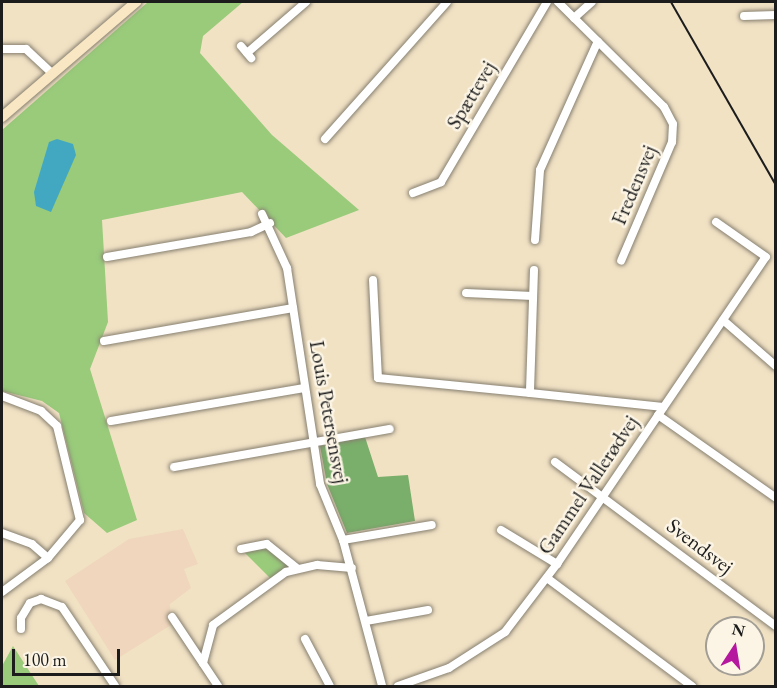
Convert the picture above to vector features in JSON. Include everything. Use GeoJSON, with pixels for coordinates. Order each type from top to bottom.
{"type":"FeatureCollection","features":[{"type":"Feature","properties":{"kind":"street"},"geometry":{"type":"LineString","coordinates":[[2,117],[136,2]]}},
{"type":"Feature","properties":{"kind":"street"},"geometry":{"type":"LineString","coordinates":[[241,46],[249,55],[306,2]]}},
{"type":"Feature","properties":{"kind":"street"},"geometry":{"type":"LineString","coordinates":[[326,139],[447,2]]}},
{"type":"Feature","properties":{"kind":"street","name":"Spættevej"},"geometry":{"type":"LineString","coordinates":[[413,193],[441,182],[547,2]]}},
{"type":"Feature","properties":{"kind":"street","name":"Fredensvej"},"geometry":{"type":"LineString","coordinates":[[558,2],[664,107],[673,124],[672,142],[621,261]]}},
{"type":"Feature","properties":{"kind":"street"},"geometry":{"type":"LineString","coordinates":[[574,18],[592,2]]}},
{"type":"Feature","properties":{"kind":"street"},"geometry":{"type":"LineString","coordinates":[[744,16],[776,15]]}},
{"type":"Feature","properties":{"kind":"street"},"geometry":{"type":"LineString","coordinates":[[535,240],[540,170],[598,41]]}},
{"type":"Feature","properties":{"kind":"street"},"geometry":{"type":"LineString","coordinates":[[2,49],[26,49],[52,73]]}},
{"type":"Feature","properties":{"kind":"street","name":"Louis Petersensvej"},"geometry":{"type":"LineString","coordinates":[[262,214],[270,223],[287,268],[320,484],[344,540],[382,687]]}},
{"type":"Feature","properties":{"kind":"street","name":"Gammel Vallerødvej"},"geometry":{"type":"LineString","coordinates":[[398,687],[478,652],[519,618],[557,564],[766,257],[716,222]]}},
{"type":"Feature","properties":{"kind":"street"},"geometry":{"type":"LineString","coordinates":[[107,257],[251,232],[270,223]]}},
{"type":"Feature","properties":{"kind":"street"},"geometry":{"type":"LineString","coordinates":[[530,393],[534,270]]}},
{"type":"Feature","properties":{"kind":"street"},"geometry":{"type":"LineString","coordinates":[[373,280],[378,378],[663,407]]}},
{"type":"Feature","properties":{"kind":"street"},"geometry":{"type":"LineString","coordinates":[[466,293],[533,296]]}},
{"type":"Feature","properties":{"kind":"street"},"geometry":{"type":"LineString","coordinates":[[104,341],[293,308]]}},
{"type":"Feature","properties":{"kind":"street"},"geometry":{"type":"LineString","coordinates":[[723,320],[776,366]]}},
{"type":"Feature","properties":{"kind":"street"},"geometry":{"type":"LineString","coordinates":[[111,421],[304,388]]}},
{"type":"Feature","properties":{"kind":"street"},"geometry":{"type":"LineString","coordinates":[[2,396],[41,411],[57,426],[80,520],[48,558],[2,592]]}},
{"type":"Feature","properties":{"kind":"street"},"geometry":{"type":"LineString","coordinates":[[658,415],[776,498]]}},
{"type":"Feature","properties":{"kind":"street"},"geometry":{"type":"LineString","coordinates":[[174,467],[390,429]]}},
{"type":"Feature","properties":{"kind":"street","name":"Svendsvej"},"geometry":{"type":"LineString","coordinates":[[555,462],[603,495],[776,626]]}},
{"type":"Feature","properties":{"kind":"street"},"geometry":{"type":"LineString","coordinates":[[344,540],[432,525]]}},
{"type":"Feature","properties":{"kind":"street"},"geometry":{"type":"LineString","coordinates":[[501,530],[557,564]]}},
{"type":"Feature","properties":{"kind":"street"},"geometry":{"type":"LineString","coordinates":[[2,533],[32,544],[48,558]]}},
{"type":"Feature","properties":{"kind":"street"},"geometry":{"type":"LineString","coordinates":[[241,549],[267,544],[297,568]]}},
{"type":"Feature","properties":{"kind":"street"},"geometry":{"type":"LineString","coordinates":[[203,663],[213,626],[297,568],[352,568]]}},
{"type":"Feature","properties":{"kind":"street"},"geometry":{"type":"LineString","coordinates":[[547,578],[692,687]]}},
{"type":"Feature","properties":{"kind":"street"},"geometry":{"type":"LineString","coordinates":[[21,629],[21,618],[30,603],[41,599],[62,607],[115,687]]}},
{"type":"Feature","properties":{"kind":"street"},"geometry":{"type":"LineString","coordinates":[[366,621],[428,610]]}},
{"type":"Feature","properties":{"kind":"street"},"geometry":{"type":"LineString","coordinates":[[172,617],[219,687]]}},
{"type":"Feature","properties":{"kind":"street"},"geometry":{"type":"LineString","coordinates":[[305,639],[330,687]]}},
{"type":"Feature","properties":{"kind":"shaded area"},"geometry":{"type":"Polygon","coordinates":[[[183,529],[198,564],[184,569],[191,588],[170,604],[171,625],[115,660],[65,581],[129,539],[183,529]]]}},
{"type":"Feature","properties":{"kind":"green space"},"geometry":{"type":"Polygon","coordinates":[[[148,2],[243,2],[203,36],[200,53],[272,135],[359,210],[286,238],[242,192],[102,220],[108,322],[90,369],[137,520],[107,533],[84,513],[59,413],[42,401],[2,391],[2,130],[148,2]]]}},
{"type":"Feature","properties":{"kind":"green space"},"geometry":{"type":"Polygon","coordinates":[[[365,437],[378,477],[408,475],[415,521],[347,533],[327,484],[320,446],[365,437]]]}},
{"type":"Feature","properties":{"kind":"green space"},"geometry":{"type":"Polygon","coordinates":[[[267,547],[291,566],[271,579],[245,553],[267,547]]]}},
{"type":"Feature","properties":{"kind":"green space"},"geometry":{"type":"Polygon","coordinates":[[[13,646],[39,686],[2,686],[2,666],[13,646]]]}},
{"type":"Feature","properties":{"kind":"water"},"geometry":{"type":"Polygon","coordinates":[[[57,139],[73,144],[76,155],[51,212],[36,206],[34,192],[49,142],[57,139]]]}},
{"type":"Feature","properties":{"kind":"railway"},"geometry":{"type":"LineString","coordinates":[[671,2],[776,185]]}}]}
